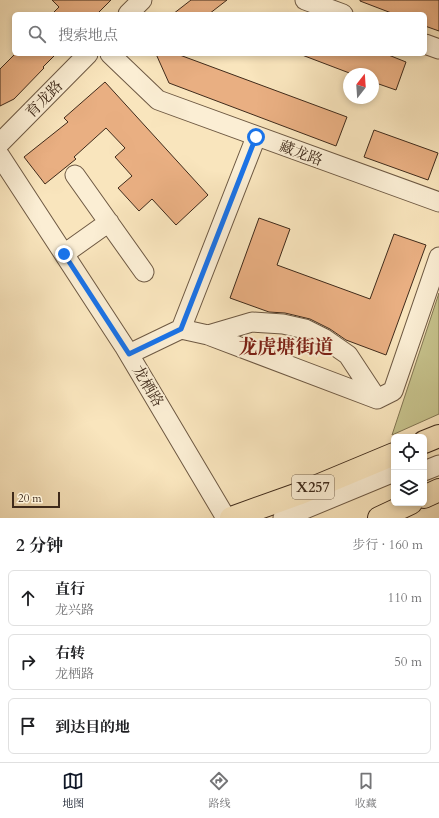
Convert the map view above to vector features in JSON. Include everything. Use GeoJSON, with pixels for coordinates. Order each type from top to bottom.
{"type":"FeatureCollection","features":[{"type":"Feature","properties":{"kind":"main road"},"geometry":{"type":"LineString","coordinates":[[427,441],[439,436]]}},
{"type":"Feature","properties":{"kind":"main road","name":"X257"},"geometry":{"type":"LineString","coordinates":[[232,518],[298,494],[391,455]]}},
{"type":"Feature","properties":{"kind":"main road"},"geometry":{"type":"LineString","coordinates":[[427,496],[439,490]]}},
{"type":"Feature","properties":{"kind":"main road"},"geometry":{"type":"LineString","coordinates":[[379,518],[405,506]]}},
{"type":"Feature","properties":{"kind":"street"},"geometry":{"type":"LineString","coordinates":[[130,12],[142,0]]}},
{"type":"Feature","properties":{"kind":"street"},"geometry":{"type":"LineString","coordinates":[[305,0],[338,12]]}},
{"type":"Feature","properties":{"kind":"street"},"geometry":{"type":"LineString","coordinates":[[427,45],[439,50]]}},
{"type":"Feature","properties":{"kind":"street","name":"育龙路"},"geometry":{"type":"LineString","coordinates":[[0,143],[86,56]]}},
{"type":"Feature","properties":{"kind":"street","name":"藏龙路"},"geometry":{"type":"LineString","coordinates":[[112,56],[158,100],[256,137],[439,202]]}},
{"type":"Feature","properties":{"kind":"street"},"geometry":{"type":"LineString","coordinates":[[181,329],[256,137]]}},
{"type":"Feature","properties":{"kind":"street","name":"龙栖路"},"geometry":{"type":"LineString","coordinates":[[0,156],[129,354],[226,518]]}},
{"type":"Feature","properties":{"kind":"street"},"geometry":{"type":"LineString","coordinates":[[75,175],[144,272]]}},
{"type":"Feature","properties":{"kind":"street"},"geometry":{"type":"LineString","coordinates":[[64,254],[109,222]]}},
{"type":"Feature","properties":{"kind":"street"},"geometry":{"type":"LineString","coordinates":[[129,354],[181,329],[208,335],[377,399],[393,391],[439,257]]}},
{"type":"Feature","properties":{"kind":"street"},"geometry":{"type":"LineString","coordinates":[[208,335],[252,322],[283,324],[305,330],[325,339],[348,355],[377,399]]}},
{"type":"Feature","properties":{"kind":"street"},"geometry":{"type":"LineString","coordinates":[[427,458],[439,453]]}},
{"type":"Feature","properties":{"kind":"street"},"geometry":{"type":"LineString","coordinates":[[426,470],[439,465]]}},
{"type":"Feature","properties":{"kind":"street"},"geometry":{"type":"LineString","coordinates":[[283,518],[391,473]]}},
{"type":"Feature","properties":{"kind":"street"},"geometry":{"type":"LineString","coordinates":[[312,518],[391,485]]}},
{"type":"Feature","properties":{"kind":"shaded area"},"geometry":{"type":"Polygon","coordinates":[[[439,293],[439,414],[392,434],[439,293]]]}},
{"type":"Feature","properties":{"kind":"building"},"geometry":{"type":"Polygon","coordinates":[[[52,0],[111,0],[99,12],[54,12],[59,7],[52,0]]]}},
{"type":"Feature","properties":{"kind":"building"},"geometry":{"type":"Polygon","coordinates":[[[191,0],[227,0],[212,12],[176,12],[191,0]]]}},
{"type":"Feature","properties":{"kind":"building"},"geometry":{"type":"Polygon","coordinates":[[[439,0],[439,31],[427,27],[427,12],[389,12],[360,1],[439,0]]]}},
{"type":"Feature","properties":{"kind":"building"},"geometry":{"type":"Polygon","coordinates":[[[13,56],[54,56],[14,99],[0,106],[0,69],[13,56]]]}},
{"type":"Feature","properties":{"kind":"building"},"geometry":{"type":"Polygon","coordinates":[[[157,56],[182,56],[347,117],[336,146],[169,83],[157,56]]]}},
{"type":"Feature","properties":{"kind":"building"},"geometry":{"type":"Polygon","coordinates":[[[305,56],[391,56],[406,62],[396,90],[379,84],[379,68],[343,68],[343,71],[305,56]]]}},
{"type":"Feature","properties":{"kind":"building"},"geometry":{"type":"Polygon","coordinates":[[[105,82],[208,195],[176,225],[152,199],[139,211],[118,188],[132,176],[115,157],[125,148],[106,128],[74,157],[76,159],[45,184],[24,157],[68,122],[64,118],[105,82]]]}},
{"type":"Feature","properties":{"kind":"building"},"geometry":{"type":"Polygon","coordinates":[[[374,130],[438,153],[428,180],[364,157],[374,130]]]}},
{"type":"Feature","properties":{"kind":"building"},"geometry":{"type":"Polygon","coordinates":[[[259,218],[290,229],[277,265],[370,299],[394,234],[426,245],[386,355],[346,340],[330,329],[310,319],[285,313],[269,312],[230,298],[259,218]]]}},
{"type":"Feature","properties":{"kind":"district","name":"龙虎塘街道"},"geometry":{"type":"Point","coordinates":[286,347]}},
{"type":"Feature","properties":{"kind":"route"},"geometry":{"type":"LineString","coordinates":[[64,254],[129,354],[181,329],[256,137]]}}]}
